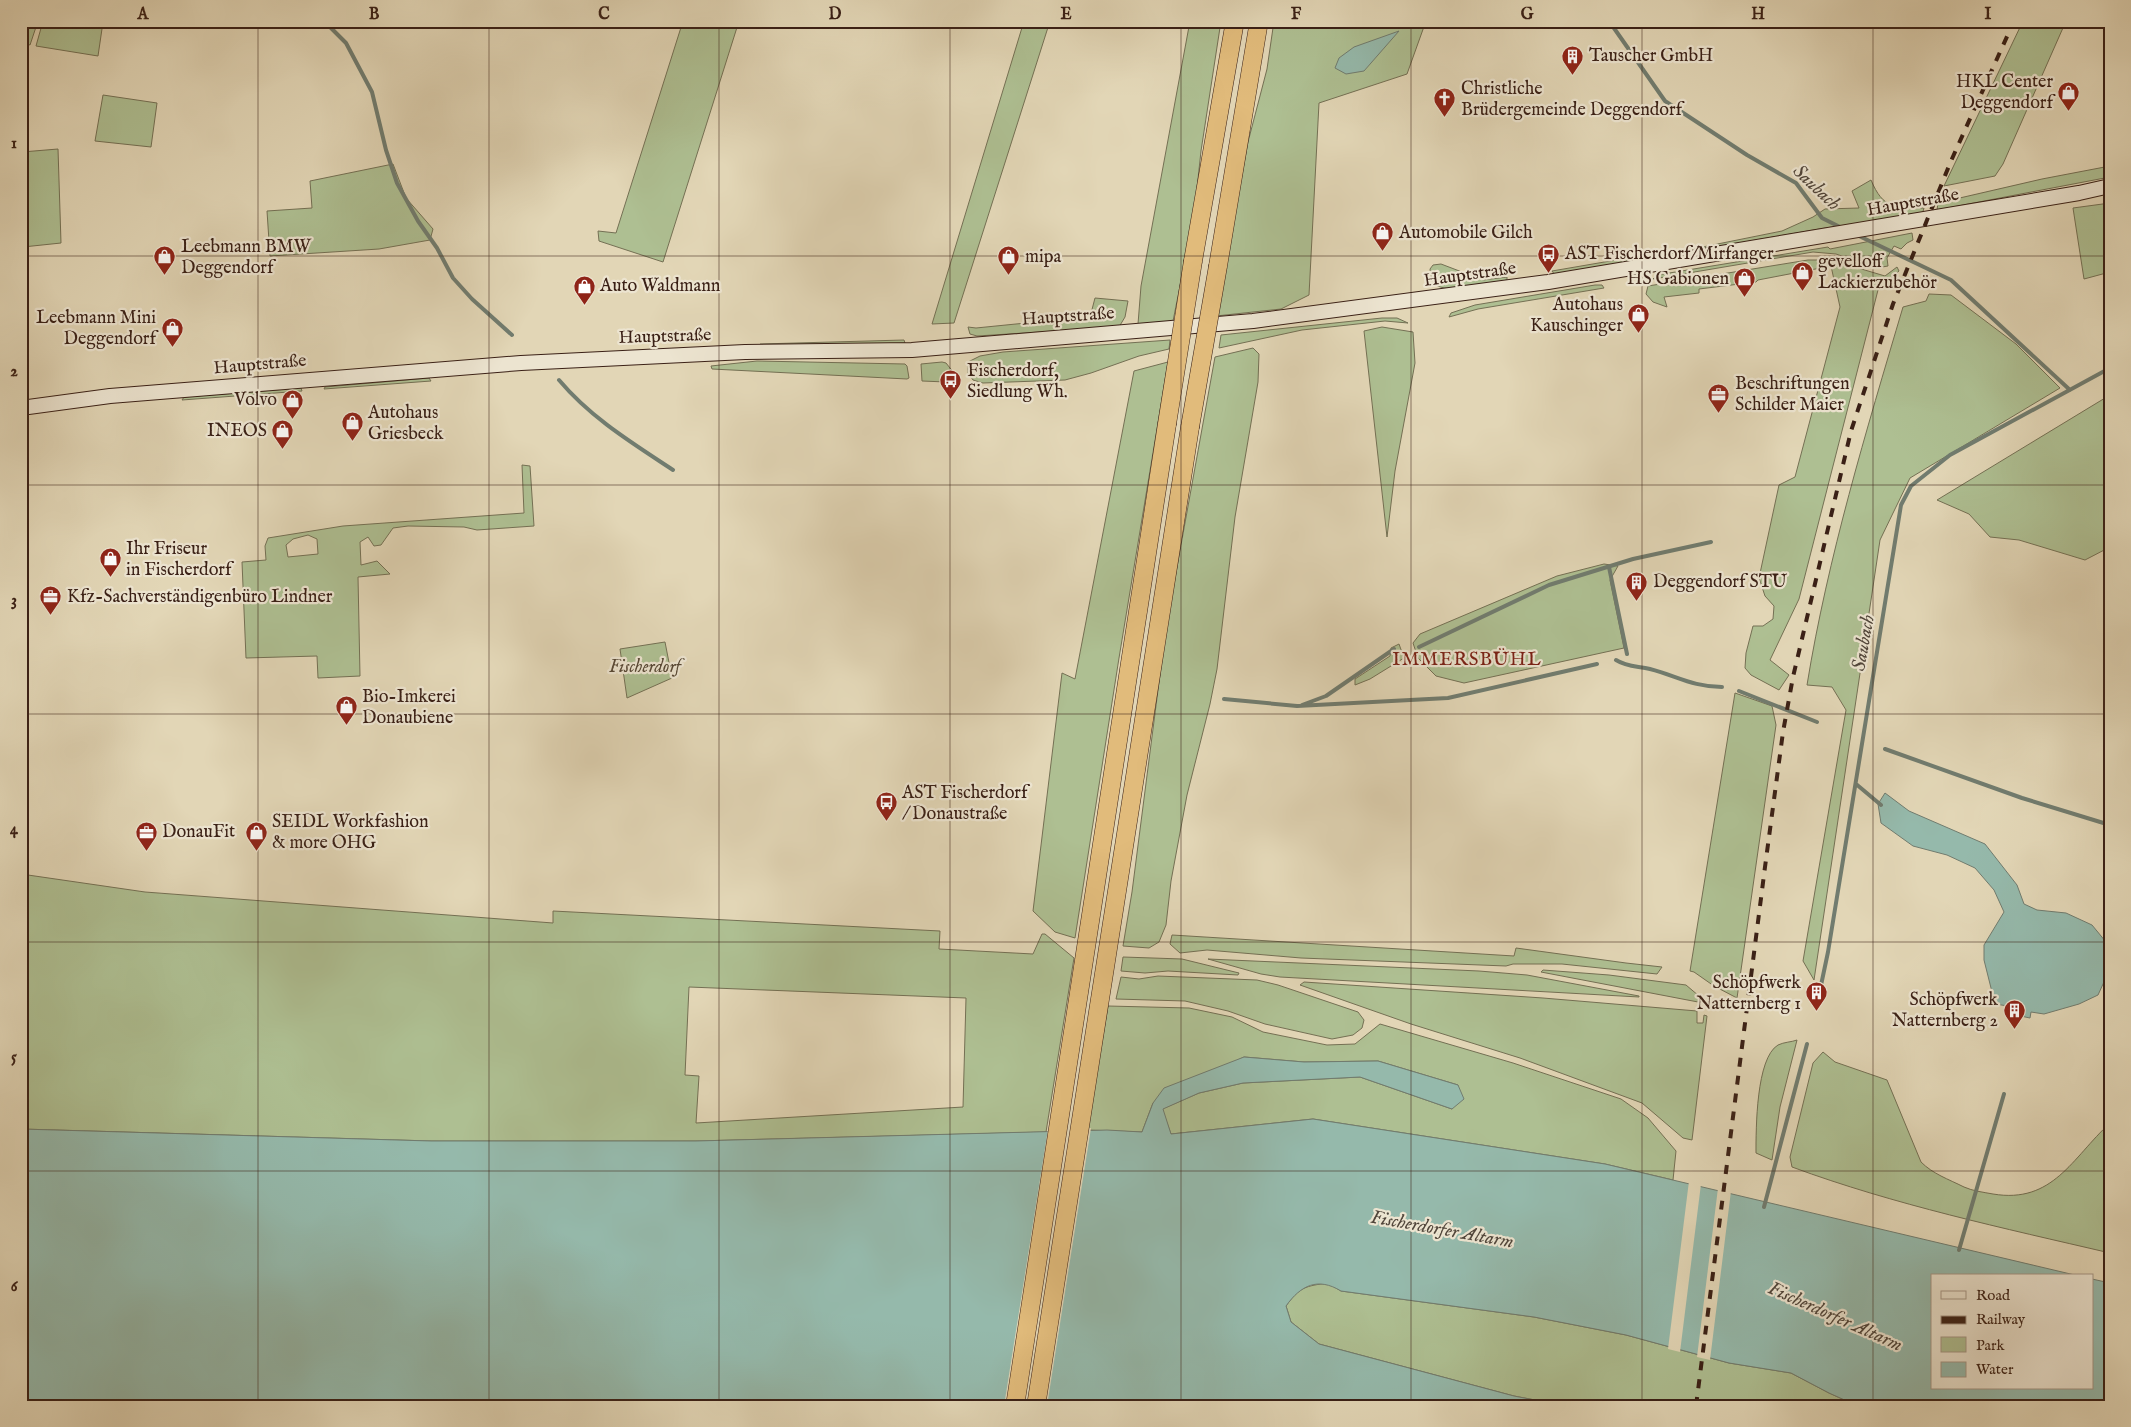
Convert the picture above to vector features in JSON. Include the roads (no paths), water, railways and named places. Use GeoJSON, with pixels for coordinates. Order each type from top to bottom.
{"type":"FeatureCollection","features":[{"type":"Feature","properties":{"kind":"highway"},"geometry":{"type":"LineString","coordinates":[[1015,1406],[1167,424],[1235,21]]}},
{"type":"Feature","properties":{"kind":"highway"},"geometry":{"type":"LineString","coordinates":[[1036,1406],[1190,427],[1259,21]]}},
{"type":"Feature","properties":{"kind":"main road","name":"Hauptstraße"},"geometry":{"type":"LineString","coordinates":[[21,408],[110,396],[504,364],[746,352],[912,350],[1253,321],[1548,282],[1870,230],[2110,186]]}},
{"type":"Feature","properties":{"kind":"water"},"geometry":{"type":"Polygon","coordinates":[[[1399,31],[1364,71],[1346,74],[1335,68],[1339,58],[1354,47],[1399,31]]]}},
{"type":"Feature","properties":{"kind":"water"},"geometry":{"type":"Polygon","coordinates":[[[1885,793],[1909,811],[1985,844],[2017,885],[2024,904],[2037,910],[2066,913],[2092,925],[2106,942],[2109,971],[2098,995],[2079,1004],[2044,1014],[2031,1012],[2030,1018],[2006,1013],[2008,1006],[1995,1004],[1984,960],[1984,945],[2004,912],[1994,890],[1975,868],[1947,855],[1913,846],[1881,823],[1878,804],[1885,793]]]}},
{"type":"Feature","properties":{"kind":"water","name":"Fischerdorfer Altarm"},"geometry":{"type":"Polygon","coordinates":[[[1244,1057],[1304,1062],[1378,1061],[1458,1085],[1464,1099],[1452,1109],[1360,1077],[1243,1083],[1199,1093],[1163,1109],[1171,1134],[1313,1119],[1605,1164],[2071,1274],[1931,1274],[1931,1390],[2094,1390],[2094,1279],[2110,1283],[2110,1406],[1858,1406],[1791,1373],[1729,1363],[1626,1335],[1534,1317],[1341,1291],[1325,1284],[1317,1284],[1304,1288],[1286,1306],[1291,1322],[1319,1344],[1514,1396],[1566,1406],[21,1406],[21,1129],[431,1141],[696,1141],[1107,1130],[1142,1132],[1153,1103],[1164,1088],[1244,1057]]]}},
{"type":"Feature","properties":{"kind":"waterway"},"geometry":{"type":"LineString","coordinates":[[324,21],[346,43],[372,92],[386,150],[397,183],[418,221],[437,248],[453,278],[472,299],[512,335]]}},
{"type":"Feature","properties":{"kind":"waterway","name":"Saubach"},"geometry":{"type":"LineString","coordinates":[[1609,21],[1665,101],[1747,155],[1796,183],[1822,218],[1842,228]]}},
{"type":"Feature","properties":{"kind":"waterway","name":"Saubach"},"geometry":{"type":"LineString","coordinates":[[1857,235],[1951,280],[2070,390]]}},
{"type":"Feature","properties":{"kind":"waterway","name":"Saubach"},"geometry":{"type":"LineString","coordinates":[[1820,990],[1828,952],[1901,505],[1911,486],[1950,455],[2110,368]]}},
{"type":"Feature","properties":{"kind":"waterway"},"geometry":{"type":"LineString","coordinates":[[559,380],[571,394],[598,418],[627,440],[673,470]]}},
{"type":"Feature","properties":{"kind":"waterway"},"geometry":{"type":"LineString","coordinates":[[1419,647],[1549,585],[1633,559],[1711,542]]}},
{"type":"Feature","properties":{"kind":"waterway"},"geometry":{"type":"LineString","coordinates":[[1609,567],[1627,654]]}},
{"type":"Feature","properties":{"kind":"waterway"},"geometry":{"type":"LineString","coordinates":[[1302,705],[1326,696],[1394,649]]}},
{"type":"Feature","properties":{"kind":"waterway"},"geometry":{"type":"LineString","coordinates":[[1616,660],[1624,664],[1650,669],[1694,683],[1722,687]]}},
{"type":"Feature","properties":{"kind":"waterway"},"geometry":{"type":"LineString","coordinates":[[1224,699],[1297,706],[1448,698],[1597,664]]}},
{"type":"Feature","properties":{"kind":"waterway"},"geometry":{"type":"LineString","coordinates":[[1739,691],[1817,722]]}},
{"type":"Feature","properties":{"kind":"waterway"},"geometry":{"type":"LineString","coordinates":[[1885,749],[2022,798],[2110,825]]}},
{"type":"Feature","properties":{"kind":"waterway"},"geometry":{"type":"LineString","coordinates":[[1856,784],[1881,805]]}},
{"type":"Feature","properties":{"kind":"waterway"},"geometry":{"type":"LineString","coordinates":[[1764,1207],[1807,1044]]}},
{"type":"Feature","properties":{"kind":"waterway"},"geometry":{"type":"LineString","coordinates":[[1959,1250],[2004,1094]]}},
{"type":"Feature","properties":{"kind":"railway"},"geometry":{"type":"LineString","coordinates":[[1696,1406],[1765,867],[1783,732],[1793,677],[1851,431],[1893,304],[1951,161],[2014,21]]}},
{"type":"Feature","properties":{"kind":"place","name":"Tauscher GmbH"},"geometry":{"type":"Point","coordinates":[1573,75]}},
{"type":"Feature","properties":{"kind":"place","name":"HKL Center Deggendorf"},"geometry":{"type":"Point","coordinates":[2069,111]}},
{"type":"Feature","properties":{"kind":"place","name":"Christliche Brüdergemeinde Deggendorf"},"geometry":{"type":"Point","coordinates":[1445,118]}},
{"type":"Feature","properties":{"kind":"place","name":"Automobile Gilch"},"geometry":{"type":"Point","coordinates":[1383,252]}},
{"type":"Feature","properties":{"kind":"place","name":"AST Fischerdorf/Mirfanger"},"geometry":{"type":"Point","coordinates":[1549,273]}},
{"type":"Feature","properties":{"kind":"place","name":"Leebmann BMW Deggendorf"},"geometry":{"type":"Point","coordinates":[165,276]}},
{"type":"Feature","properties":{"kind":"place","name":"mipa"},"geometry":{"type":"Point","coordinates":[1009,276]}},
{"type":"Feature","properties":{"kind":"place","name":"gevelloff Lackierzubehör"},"geometry":{"type":"Point","coordinates":[1802,291]}},
{"type":"Feature","properties":{"kind":"place","name":"HS Gabionen"},"geometry":{"type":"Point","coordinates":[1745,298]}},
{"type":"Feature","properties":{"kind":"place","name":"Auto Waldmann"},"geometry":{"type":"Point","coordinates":[584,305]}},
{"type":"Feature","properties":{"kind":"place","name":"Autohaus Kauschinger"},"geometry":{"type":"Point","coordinates":[1639,334]}},
{"type":"Feature","properties":{"kind":"place","name":"Leebmann Mini Deggendorf"},"geometry":{"type":"Point","coordinates":[172,347]}},
{"type":"Feature","properties":{"kind":"place","name":"Fischerdorf, Siedlung Wh."},"geometry":{"type":"Point","coordinates":[951,400]}},
{"type":"Feature","properties":{"kind":"place","name":"Beschriftungen Schilder Maier"},"geometry":{"type":"Point","coordinates":[1719,413]}},
{"type":"Feature","properties":{"kind":"place","name":"Volvo"},"geometry":{"type":"Point","coordinates":[293,419]}},
{"type":"Feature","properties":{"kind":"place","name":"Autohaus Griesbeck"},"geometry":{"type":"Point","coordinates":[352,442]}},
{"type":"Feature","properties":{"kind":"place","name":"INEOS"},"geometry":{"type":"Point","coordinates":[283,450]}},
{"type":"Feature","properties":{"kind":"place","name":"Ihr Friseur in Fischerdorf"},"geometry":{"type":"Point","coordinates":[110,578]}},
{"type":"Feature","properties":{"kind":"place","name":"Deggendorf STU"},"geometry":{"type":"Point","coordinates":[1637,601]}},
{"type":"Feature","properties":{"kind":"place","name":"Kfz-Sachverständigenbüro Lindner"},"geometry":{"type":"Point","coordinates":[51,616]}},
{"type":"Feature","properties":{"kind":"place","name":"Bio-Imkerei Donaubiene"},"geometry":{"type":"Point","coordinates":[346,726]}},
{"type":"Feature","properties":{"kind":"place","name":"AST Fischerdorf / Donaustraße"},"geometry":{"type":"Point","coordinates":[886,822]}},
{"type":"Feature","properties":{"kind":"place","name":"DonauFit"},"geometry":{"type":"Point","coordinates":[146,851]}},
{"type":"Feature","properties":{"kind":"place","name":"SEIDL Workfashion & more OHG"},"geometry":{"type":"Point","coordinates":[256,851]}},
{"type":"Feature","properties":{"kind":"place","name":"Schöpfwerk Natternberg 1"},"geometry":{"type":"Point","coordinates":[1817,1012]}},
{"type":"Feature","properties":{"kind":"place","name":"Schöpfwerk Natternberg 2"},"geometry":{"type":"Point","coordinates":[2014,1029]}},
{"type":"Feature","properties":{"kind":"district","name":"IMMERSBÜHL"},"geometry":{"type":"Point","coordinates":[1467,660]}},
{"type":"Feature","properties":{"kind":"park label","name":"Fischerdorf"},"geometry":{"type":"Point","coordinates":[645,667]}}]}
